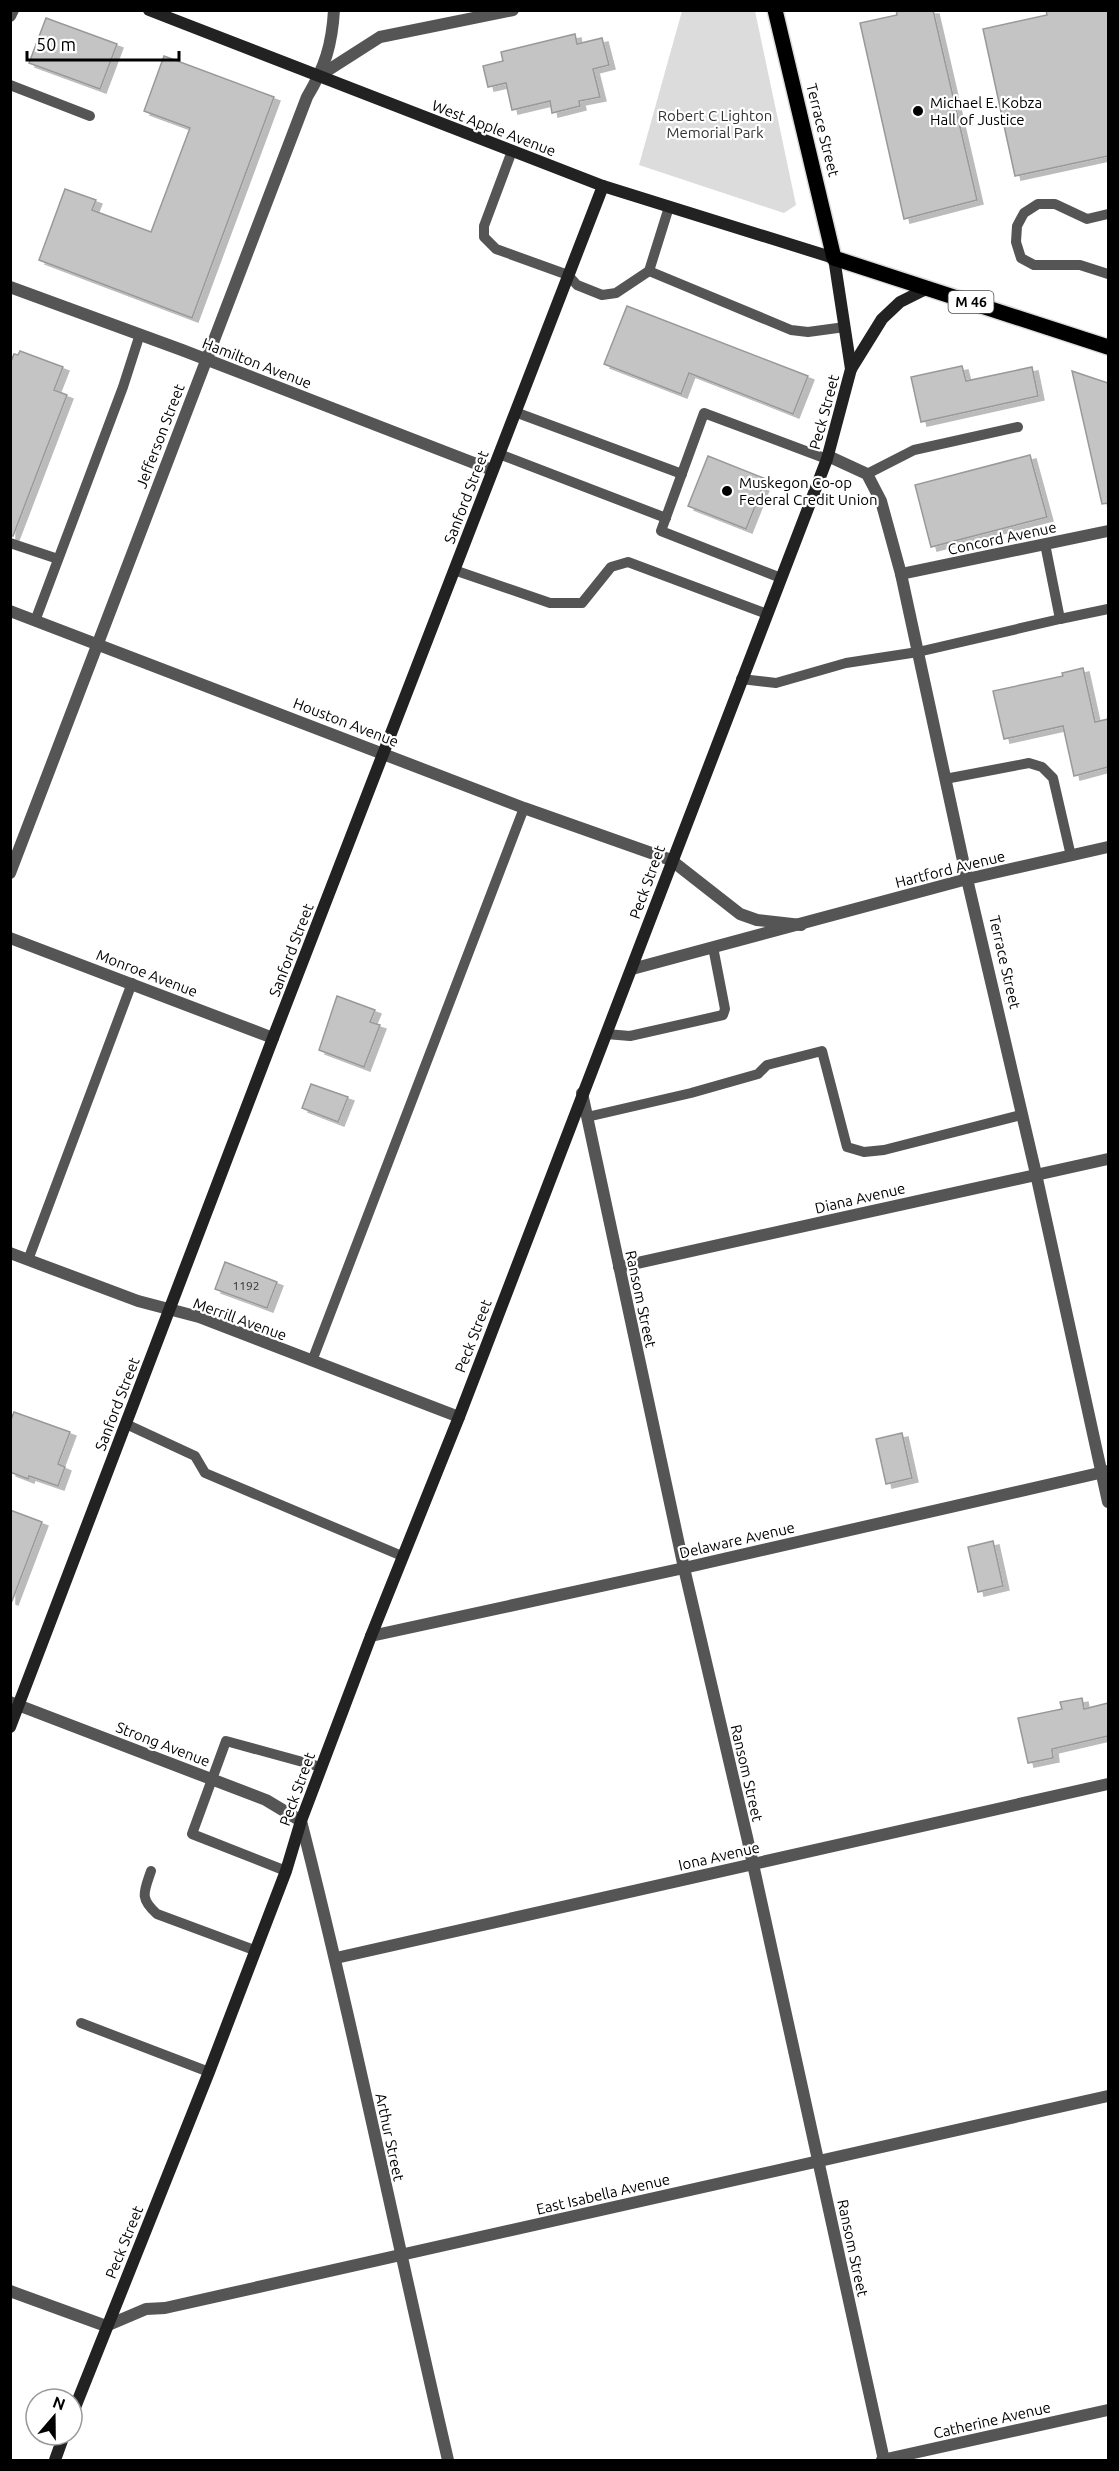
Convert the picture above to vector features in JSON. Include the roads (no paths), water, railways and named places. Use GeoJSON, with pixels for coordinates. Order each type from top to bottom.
{"type":"FeatureCollection","features":[{"type":"Feature","properties":{"kind":"main road","name":"Terrace Street"},"geometry":{"type":"LineString","coordinates":[[775,10],[834,258]]}},
{"type":"Feature","properties":{"kind":"main road","name":"M 46"},"geometry":{"type":"LineString","coordinates":[[834,258],[1108,347]]}},
{"type":"Feature","properties":{"kind":"street"},"geometry":{"type":"LineString","coordinates":[[10,16],[13,10]]}},
{"type":"Feature","properties":{"kind":"street","name":"West Apple Avenue"},"geometry":{"type":"LineString","coordinates":[[149,10],[603,186],[834,258]]}},
{"type":"Feature","properties":{"kind":"street","name":"Jefferson Street"},"geometry":{"type":"LineString","coordinates":[[10,873],[307,97],[319,76],[332,42],[334,10]]}},
{"type":"Feature","properties":{"kind":"street"},"geometry":{"type":"LineString","coordinates":[[319,76],[380,37],[513,10]]}},
{"type":"Feature","properties":{"kind":"street","name":"Sanford Street"},"geometry":{"type":"LineString","coordinates":[[10,1727],[15,1703],[126,1424],[603,186]]}},
{"type":"Feature","properties":{"kind":"street","name":"Peck Street"},"geometry":{"type":"LineString","coordinates":[[83,2387],[209,2072],[286,1871],[301,1821],[371,1636],[459,1417],[827,457],[851,369],[834,258]]}},
{"type":"Feature","properties":{"kind":"street","name":"Hamilton Avenue"},"geometry":{"type":"LineString","coordinates":[[10,287],[140,334],[492,470]]}},
{"type":"Feature","properties":{"kind":"street"},"geometry":{"type":"LineString","coordinates":[[851,369],[882,319],[900,302],[928,288]]}},
{"type":"Feature","properties":{"kind":"street"},"geometry":{"type":"LineString","coordinates":[[827,457],[867,474]]}},
{"type":"Feature","properties":{"kind":"street","name":"Terrace Street"},"geometry":{"type":"LineString","coordinates":[[867,474],[881,501],[901,574],[967,879],[1105,1472],[1108,1502]]}},
{"type":"Feature","properties":{"kind":"street","name":"Concord Avenue"},"geometry":{"type":"LineString","coordinates":[[901,574],[1108,531]]}},
{"type":"Feature","properties":{"kind":"street","name":"Houston Avenue"},"geometry":{"type":"LineString","coordinates":[[10,611],[524,808],[671,860]]}},
{"type":"Feature","properties":{"kind":"street","name":"Hartford Avenue"},"geometry":{"type":"LineString","coordinates":[[632,969],[967,879],[1108,847]]}},
{"type":"Feature","properties":{"kind":"street","name":"Hartford Avenue"},"geometry":{"type":"LineString","coordinates":[[671,860],[740,914],[757,920],[801,925]]}},
{"type":"Feature","properties":{"kind":"street","name":"Monroe Avenue"},"geometry":{"type":"LineString","coordinates":[[10,938],[273,1038]]}},
{"type":"Feature","properties":{"kind":"street","name":"Ransom Street"},"geometry":{"type":"LineString","coordinates":[[582,1093],[684,1568],[819,2160],[883,2460]]}},
{"type":"Feature","properties":{"kind":"street","name":"Diana Avenue"},"geometry":{"type":"LineString","coordinates":[[619,1267],[1108,1159]]}},
{"type":"Feature","properties":{"kind":"street","name":"Merrill Avenue"},"geometry":{"type":"LineString","coordinates":[[10,1253],[138,1302],[199,1317],[459,1417]]}},
{"type":"Feature","properties":{"kind":"street","name":"Delaware Avenue"},"geometry":{"type":"LineString","coordinates":[[371,1636],[684,1568],[1105,1472]]}},
{"type":"Feature","properties":{"kind":"street","name":"Strong Avenue"},"geometry":{"type":"LineString","coordinates":[[15,1703],[266,1800],[301,1821]]}},
{"type":"Feature","properties":{"kind":"street","name":"Iona Avenue"},"geometry":{"type":"LineString","coordinates":[[336,1958],[1108,1784]]}},
{"type":"Feature","properties":{"kind":"street","name":"Arthur Street"},"geometry":{"type":"LineString","coordinates":[[301,1821],[336,1958],[400,2255],[448,2460]]}},
{"type":"Feature","properties":{"kind":"street","name":"East Isabella Avenue"},"geometry":{"type":"LineString","coordinates":[[106,2326],[146,2309],[165,2308],[1108,2096]]}},
{"type":"Feature","properties":{"kind":"street"},"geometry":{"type":"LineString","coordinates":[[10,2291],[106,2326]]}},
{"type":"Feature","properties":{"kind":"street","name":"Catherine Avenue"},"geometry":{"type":"LineString","coordinates":[[883,2460],[1108,2410]]}},
{"type":"Feature","properties":{"kind":"lane"},"geometry":{"type":"LineString","coordinates":[[10,85],[90,116]]}},
{"type":"Feature","properties":{"kind":"lane"},"geometry":{"type":"LineString","coordinates":[[512,151],[484,226],[484,237],[496,249],[567,275],[577,285],[602,296],[616,293],[649,271],[669,207]]}},
{"type":"Feature","properties":{"kind":"lane"},"geometry":{"type":"LineString","coordinates":[[1108,214],[1088,219],[1055,204],[1038,204],[1024,213],[1017,226],[1016,242],[1021,258],[1034,265],[1080,265],[1108,274]]}},
{"type":"Feature","properties":{"kind":"lane"},"geometry":{"type":"LineString","coordinates":[[649,271],[791,330],[808,332],[845,327]]}},
{"type":"Feature","properties":{"kind":"lane"},"geometry":{"type":"LineString","coordinates":[[35,621],[123,387],[140,334]]}},
{"type":"Feature","properties":{"kind":"lane"},"geometry":{"type":"LineString","coordinates":[[515,412],[682,474]]}},
{"type":"Feature","properties":{"kind":"lane"},"geometry":{"type":"LineString","coordinates":[[781,578],[661,531],[705,413],[827,457]]}},
{"type":"Feature","properties":{"kind":"lane"},"geometry":{"type":"LineString","coordinates":[[867,474],[914,450],[1018,427]]}},
{"type":"Feature","properties":{"kind":"lane"},"geometry":{"type":"LineString","coordinates":[[499,454],[666,518]]}},
{"type":"Feature","properties":{"kind":"lane"},"geometry":{"type":"LineString","coordinates":[[10,543],[58,559]]}},
{"type":"Feature","properties":{"kind":"lane"},"geometry":{"type":"LineString","coordinates":[[1045,544],[1060,619]]}},
{"type":"Feature","properties":{"kind":"lane"},"geometry":{"type":"LineString","coordinates":[[454,570],[550,603],[582,603],[610,567],[628,562],[767,614]]}},
{"type":"Feature","properties":{"kind":"lane"},"geometry":{"type":"LineString","coordinates":[[741,679],[776,683],[846,663],[918,652],[1108,609]]}},
{"type":"Feature","properties":{"kind":"lane"},"geometry":{"type":"LineString","coordinates":[[945,779],[1029,763],[1042,767],[1053,778],[1071,856]]}},
{"type":"Feature","properties":{"kind":"lane"},"geometry":{"type":"LineString","coordinates":[[312,1361],[524,808]]}},
{"type":"Feature","properties":{"kind":"lane"},"geometry":{"type":"LineString","coordinates":[[606,1035],[630,1036],[723,1016],[725,1009],[713,947]]}},
{"type":"Feature","properties":{"kind":"lane"},"geometry":{"type":"LineString","coordinates":[[28,1260],[132,983]]}},
{"type":"Feature","properties":{"kind":"lane"},"geometry":{"type":"LineString","coordinates":[[587,1117],[691,1093],[758,1074],[767,1065],[822,1051],[847,1147],[864,1152],[884,1150],[1022,1115]]}},
{"type":"Feature","properties":{"kind":"lane"},"geometry":{"type":"LineString","coordinates":[[126,1424],[195,1456],[205,1473],[402,1556]]}},
{"type":"Feature","properties":{"kind":"lane"},"geometry":{"type":"LineString","coordinates":[[286,1871],[192,1834],[226,1741],[321,1767]]}},
{"type":"Feature","properties":{"kind":"lane"},"geometry":{"type":"LineString","coordinates":[[151,1871],[143,1894],[147,1905],[157,1914],[254,1950]]}},
{"type":"Feature","properties":{"kind":"lane"},"geometry":{"type":"LineString","coordinates":[[81,2023],[209,2072]]}},
{"type":"Feature","properties":{"kind":"place","name":"Michael E. Kobza Hall of Justice"},"geometry":{"type":"Point","coordinates":[918,111]}},
{"type":"Feature","properties":{"kind":"place","name":"Muskegon Co-op Federal Credit Union"},"geometry":{"type":"Point","coordinates":[727,491]}},
{"type":"Feature","properties":{"kind":"park label","name":"Robert C Lighton Memorial Park"},"geometry":{"type":"Point","coordinates":[715,124]}}]}
